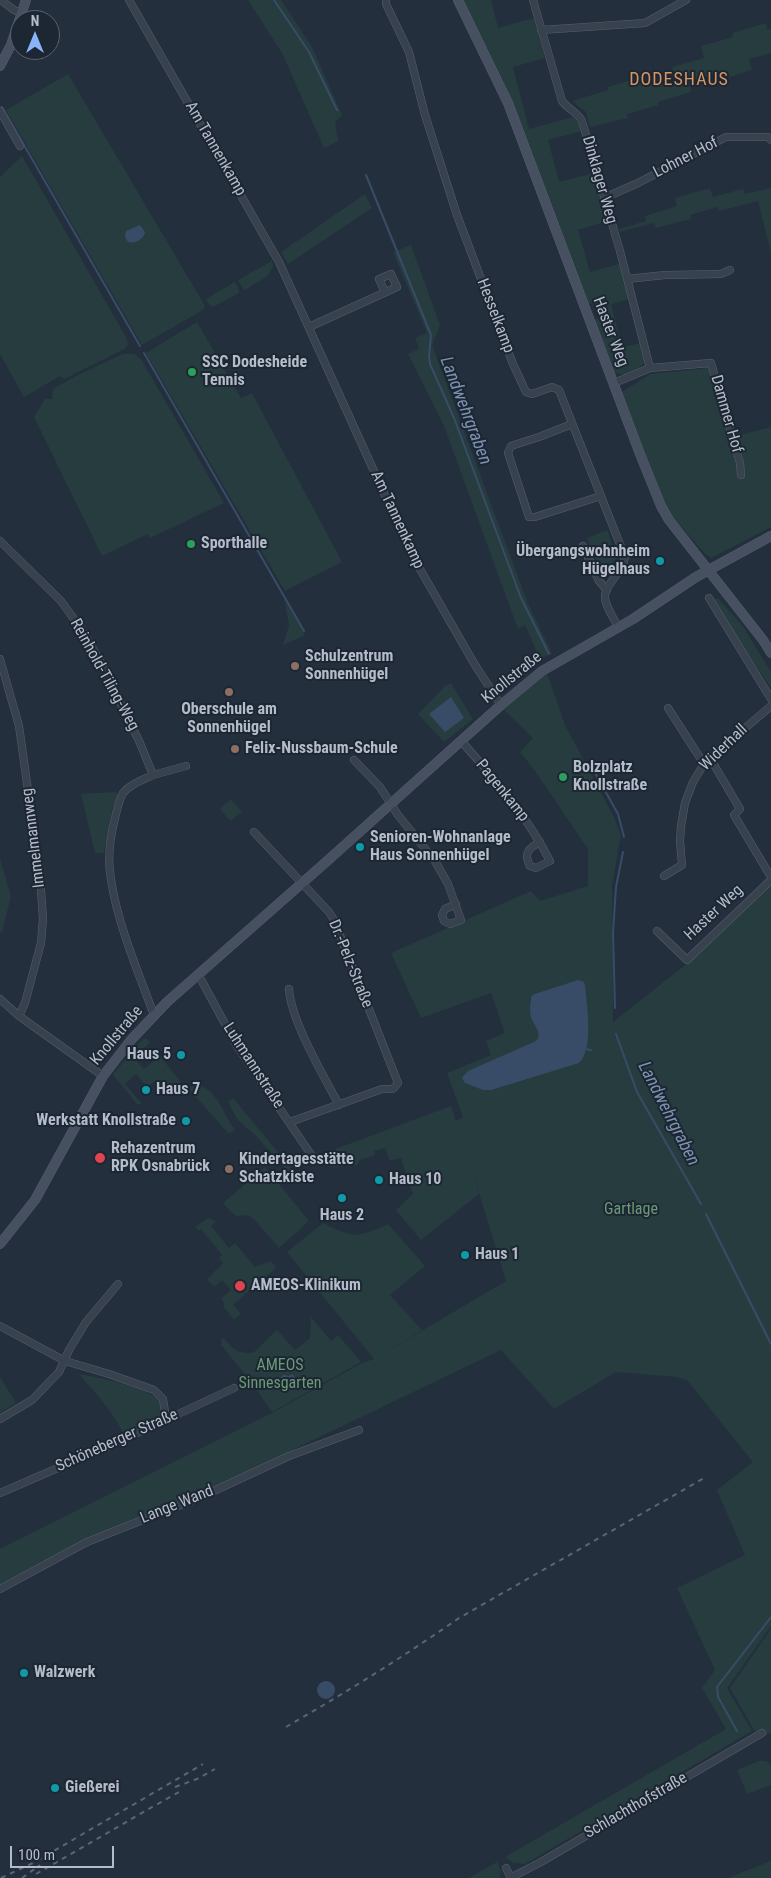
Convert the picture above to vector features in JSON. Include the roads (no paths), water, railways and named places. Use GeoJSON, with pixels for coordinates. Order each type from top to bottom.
{"type":"FeatureCollection","features":[{"type":"Feature","properties":{"kind":"street"},"geometry":{"type":"LineString","coordinates":[[1,0],[14,10]]}},
{"type":"Feature","properties":{"kind":"street","name":"Am Tannenkamp"},"geometry":{"type":"LineString","coordinates":[[129,0],[271,248],[309,327],[413,557],[500,705]]}},
{"type":"Feature","properties":{"kind":"street","name":"Hesselkamp"},"geometry":{"type":"LineString","coordinates":[[386,0],[386,4],[409,52],[425,115],[457,215],[526,392],[532,394],[552,387],[559,390],[625,557],[624,565],[607,590]]}},
{"type":"Feature","properties":{"kind":"street","name":"Haster Weg"},"geometry":{"type":"LineString","coordinates":[[458,0],[508,103],[661,506],[668,520],[763,640],[771,653]]}},
{"type":"Feature","properties":{"kind":"street","name":"Dinklager Weg"},"geometry":{"type":"LineString","coordinates":[[533,0],[562,101],[582,121],[650,368]]}},
{"type":"Feature","properties":{"kind":"street"},"geometry":{"type":"LineString","coordinates":[[541,30],[645,23],[686,0]]}},
{"type":"Feature","properties":{"kind":"street"},"geometry":{"type":"LineString","coordinates":[[0,66],[10,48]]}},
{"type":"Feature","properties":{"kind":"street"},"geometry":{"type":"LineString","coordinates":[[0,111],[20,146]]}},
{"type":"Feature","properties":{"kind":"street","name":"Lohner Hof"},"geometry":{"type":"LineString","coordinates":[[604,198],[638,183],[726,137],[768,137],[771,140]]}},
{"type":"Feature","properties":{"kind":"street"},"geometry":{"type":"LineString","coordinates":[[627,279],[665,275],[721,274],[730,270]]}},
{"type":"Feature","properties":{"kind":"street"},"geometry":{"type":"LineString","coordinates":[[309,327],[385,292]]}},
{"type":"Feature","properties":{"kind":"street","name":"Dammer Hof"},"geometry":{"type":"LineString","coordinates":[[614,383],[650,368],[711,363],[740,463],[741,475]]}},
{"type":"Feature","properties":{"kind":"street"},"geometry":{"type":"LineString","coordinates":[[572,424],[511,446],[508,453],[529,517],[535,518],[601,496]]}},
{"type":"Feature","properties":{"kind":"street","name":"Knollstraße"},"geometry":{"type":"LineString","coordinates":[[0,1244],[35,1200],[103,1076],[116,1057],[154,1015],[198,974],[462,742],[500,705],[547,667],[618,628],[707,570],[771,536]]}},
{"type":"Feature","properties":{"kind":"street","name":"Reinhold-Tiling-Weg"},"geometry":{"type":"LineString","coordinates":[[0,541],[61,601],[82,630],[100,661],[140,743],[153,776]]}},
{"type":"Feature","properties":{"kind":"street"},"geometry":{"type":"LineString","coordinates":[[583,546],[599,581],[607,590],[606,601],[618,628]]}},
{"type":"Feature","properties":{"kind":"street"},"geometry":{"type":"LineString","coordinates":[[709,598],[771,698]]}},
{"type":"Feature","properties":{"kind":"street","name":"Immelmannweg"},"geometry":{"type":"LineString","coordinates":[[0,659],[20,726],[43,919],[41,943],[25,1002],[19,1016]]}},
{"type":"Feature","properties":{"kind":"street","name":"Widerhall"},"geometry":{"type":"LineString","coordinates":[[664,876],[682,865],[680,841],[684,808],[688,793],[704,764],[771,706]]}},
{"type":"Feature","properties":{"kind":"street"},"geometry":{"type":"LineString","coordinates":[[668,708],[704,764]]}},
{"type":"Feature","properties":{"kind":"street","name":"Pagenkamp"},"geometry":{"type":"LineString","coordinates":[[462,742],[503,788],[522,813],[540,842]]}},
{"type":"Feature","properties":{"kind":"street"},"geometry":{"type":"LineString","coordinates":[[710,758],[740,809],[734,815],[771,879]]}},
{"type":"Feature","properties":{"kind":"street"},"geometry":{"type":"LineString","coordinates":[[354,760],[380,787],[398,815],[435,861],[448,884],[456,904]]}},
{"type":"Feature","properties":{"kind":"street"},"geometry":{"type":"LineString","coordinates":[[154,1015],[115,901],[110,878],[109,855],[112,829],[116,810],[124,793],[131,785],[186,766]]}},
{"type":"Feature","properties":{"kind":"street"},"geometry":{"type":"LineString","coordinates":[[254,832],[301,884]]}},
{"type":"Feature","properties":{"kind":"street","name":"Haster Weg"},"geometry":{"type":"LineString","coordinates":[[657,931],[687,960],[771,879]]}},
{"type":"Feature","properties":{"kind":"street","name":"Dr.-Pelz-Straße"},"geometry":{"type":"LineString","coordinates":[[301,884],[329,912],[334,920],[398,1083],[393,1089],[382,1089],[339,1105]]}},
{"type":"Feature","properties":{"kind":"street","name":"Luhmannstraße"},"geometry":{"type":"LineString","coordinates":[[198,974],[237,1046],[312,1156]]}},
{"type":"Feature","properties":{"kind":"street"},"geometry":{"type":"LineString","coordinates":[[289,989],[290,1002],[313,1054],[339,1105],[290,1122]]}},
{"type":"Feature","properties":{"kind":"street"},"geometry":{"type":"LineString","coordinates":[[0,999],[19,1016],[103,1076]]}},
{"type":"Feature","properties":{"kind":"street"},"geometry":{"type":"LineString","coordinates":[[0,1419],[32,1400],[59,1372],[69,1350],[86,1322],[118,1284]]}},
{"type":"Feature","properties":{"kind":"street"},"geometry":{"type":"LineString","coordinates":[[0,1326],[65,1361],[154,1390],[163,1399],[165,1412],[162,1422]]}},
{"type":"Feature","properties":{"kind":"street","name":"Schöneberger Straße"},"geometry":{"type":"LineString","coordinates":[[0,1493],[162,1422],[234,1388]]}},
{"type":"Feature","properties":{"kind":"street","name":"Lange Wand"},"geometry":{"type":"LineString","coordinates":[[0,1589],[87,1542],[203,1496],[289,1456],[359,1430]]}},
{"type":"Feature","properties":{"kind":"street","name":"Schlachthofstraße"},"geometry":{"type":"LineString","coordinates":[[511,1878],[762,1733]]}},
{"type":"Feature","properties":{"kind":"street"},"geometry":{"type":"LineString","coordinates":[[506,1868],[511,1878]]}},
{"type":"Feature","properties":{"kind":"water"},"geometry":{"type":"Polygon","coordinates":[[[140,225],[145,232],[143,237],[136,242],[128,242],[125,237],[126,231],[140,225]]]}},
{"type":"Feature","properties":{"kind":"water"},"geometry":{"type":"Polygon","coordinates":[[[451,697],[464,718],[445,732],[429,714],[451,697]]]}},
{"type":"Feature","properties":{"kind":"water"},"geometry":{"type":"Polygon","coordinates":[[[578,980],[584,982],[588,1015],[587,1048],[579,1063],[491,1090],[483,1090],[465,1083],[462,1078],[468,1071],[538,1039],[538,1031],[530,1015],[532,995],[578,980]]]}},
{"type":"Feature","properties":{"kind":"water"},"geometry":{"type":"Polygon","coordinates":[[[292,1374],[295,1377],[293,1386],[288,1390],[283,1389],[278,1382],[283,1375],[289,1376],[292,1374]]]}},
{"type":"Feature","properties":{"kind":"water"},"geometry":{"type":"Polygon","coordinates":[[[322,1681],[330,1681],[335,1686],[333,1697],[322,1699],[317,1694],[317,1686],[322,1681]]]}},
{"type":"Feature","properties":{"kind":"waterway","name":"Landwehrgraben"},"geometry":{"type":"LineString","coordinates":[[274,0],[309,52],[337,110]]}},
{"type":"Feature","properties":{"kind":"waterway"},"geometry":{"type":"LineString","coordinates":[[2,107],[140,346]]}},
{"type":"Feature","properties":{"kind":"waterway","name":"Landwehrgraben"},"geometry":{"type":"LineString","coordinates":[[366,175],[431,335],[430,364],[454,418],[521,598],[549,654]]}},
{"type":"Feature","properties":{"kind":"waterway"},"geometry":{"type":"LineString","coordinates":[[144,353],[304,631]]}},
{"type":"Feature","properties":{"kind":"waterway","name":"Landwehrgraben"},"geometry":{"type":"LineString","coordinates":[[594,771],[618,814],[624,837]]}},
{"type":"Feature","properties":{"kind":"waterway","name":"Landwehrgraben"},"geometry":{"type":"LineString","coordinates":[[615,1008],[613,933],[616,887],[623,852]]}},
{"type":"Feature","properties":{"kind":"waterway","name":"Landwehrgraben"},"geometry":{"type":"LineString","coordinates":[[616,1034],[637,1092],[701,1204]]}},
{"type":"Feature","properties":{"kind":"waterway"},"geometry":{"type":"LineString","coordinates":[[585,1049],[591,1050]]}},
{"type":"Feature","properties":{"kind":"waterway","name":"Landwehrgraben"},"geometry":{"type":"LineString","coordinates":[[706,1214],[771,1344]]}},
{"type":"Feature","properties":{"kind":"waterway"},"geometry":{"type":"LineString","coordinates":[[737,1731],[718,1697],[717,1687],[771,1617]]}},
{"type":"Feature","properties":{"kind":"railway"},"geometry":{"type":"LineString","coordinates":[[286,1727],[417,1647],[459,1618],[706,1477]]}},
{"type":"Feature","properties":{"kind":"railway"},"geometry":{"type":"LineString","coordinates":[[1,1878],[33,1863],[203,1764]]}},
{"type":"Feature","properties":{"kind":"railway"},"geometry":{"type":"LineString","coordinates":[[175,1787],[197,1779],[215,1769]]}},
{"type":"Feature","properties":{"kind":"railway"},"geometry":{"type":"LineString","coordinates":[[131,1819],[179,1792]]}},
{"type":"Feature","properties":{"kind":"railway"},"geometry":{"type":"LineString","coordinates":[[36,1874],[135,1817]]}},
{"type":"Feature","properties":{"kind":"railway"},"geometry":{"type":"LineString","coordinates":[[22,1878],[40,1865]]}},
{"type":"Feature","properties":{"kind":"place","name":"SSC Dodesheide Tennis"},"geometry":{"type":"Point","coordinates":[192,372]}},
{"type":"Feature","properties":{"kind":"place","name":"Sporthalle"},"geometry":{"type":"Point","coordinates":[191,544]}},
{"type":"Feature","properties":{"kind":"place","name":"Übergangswohnheim Hügelhaus"},"geometry":{"type":"Point","coordinates":[660,561]}},
{"type":"Feature","properties":{"kind":"place","name":"Schulzentrum Sonnenhügel"},"geometry":{"type":"Point","coordinates":[295,666]}},
{"type":"Feature","properties":{"kind":"place","name":"Oberschule am Sonnenhügel"},"geometry":{"type":"Point","coordinates":[229,692]}},
{"type":"Feature","properties":{"kind":"place","name":"Felix-Nussbaum-Schule"},"geometry":{"type":"Point","coordinates":[235,749]}},
{"type":"Feature","properties":{"kind":"place","name":"Bolzplatz Knollstraße"},"geometry":{"type":"Point","coordinates":[563,777]}},
{"type":"Feature","properties":{"kind":"place","name":"Senioren-Wohnanlage Haus Sonnenhügel"},"geometry":{"type":"Point","coordinates":[360,847]}},
{"type":"Feature","properties":{"kind":"place","name":"Haus 5"},"geometry":{"type":"Point","coordinates":[181,1055]}},
{"type":"Feature","properties":{"kind":"place","name":"Haus 7"},"geometry":{"type":"Point","coordinates":[146,1090]}},
{"type":"Feature","properties":{"kind":"place","name":"Werkstatt Knollstraße"},"geometry":{"type":"Point","coordinates":[186,1121]}},
{"type":"Feature","properties":{"kind":"place","name":"Rehazentrum RPK Osnabrück"},"geometry":{"type":"Point","coordinates":[100,1158]}},
{"type":"Feature","properties":{"kind":"place","name":"Kindertagesstätte Schatzkiste"},"geometry":{"type":"Point","coordinates":[229,1169]}},
{"type":"Feature","properties":{"kind":"place","name":"Haus 10"},"geometry":{"type":"Point","coordinates":[379,1180]}},
{"type":"Feature","properties":{"kind":"place","name":"Haus 2"},"geometry":{"type":"Point","coordinates":[342,1198]}},
{"type":"Feature","properties":{"kind":"place","name":"Haus 1"},"geometry":{"type":"Point","coordinates":[465,1255]}},
{"type":"Feature","properties":{"kind":"place","name":"AMEOS-Klinikum"},"geometry":{"type":"Point","coordinates":[240,1286]}},
{"type":"Feature","properties":{"kind":"place","name":"Walzwerk"},"geometry":{"type":"Point","coordinates":[24,1673]}},
{"type":"Feature","properties":{"kind":"place","name":"Gießerei"},"geometry":{"type":"Point","coordinates":[55,1788]}},
{"type":"Feature","properties":{"kind":"district","name":"DODESHAUS"},"geometry":{"type":"Point","coordinates":[679,80]}},
{"type":"Feature","properties":{"kind":"park label","name":"Gartlage"},"geometry":{"type":"Point","coordinates":[631,1210]}},
{"type":"Feature","properties":{"kind":"park label","name":"AMEOS Sinnesgarten"},"geometry":{"type":"Point","coordinates":[280,1375]}}]}
